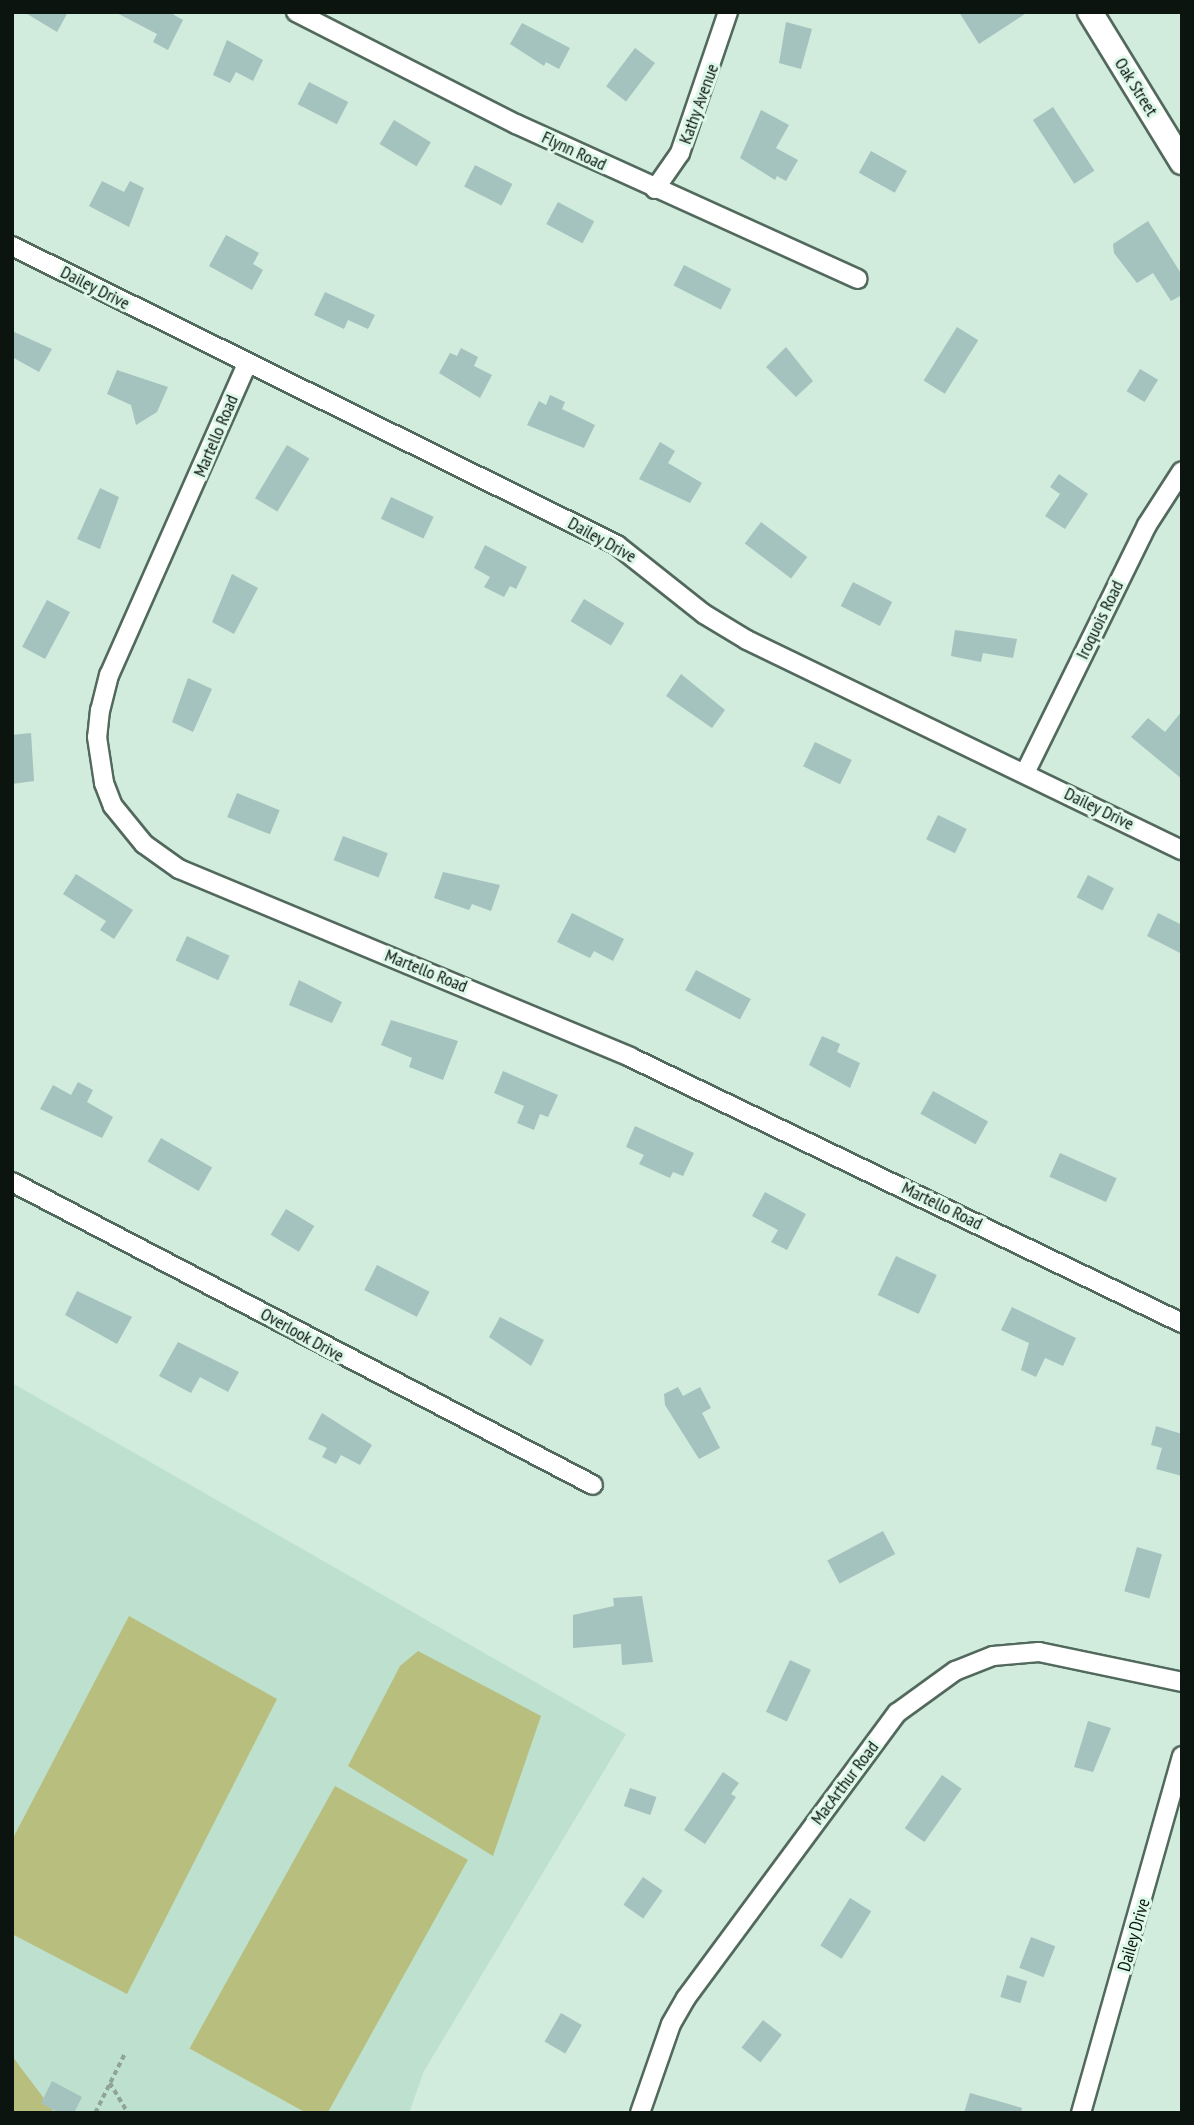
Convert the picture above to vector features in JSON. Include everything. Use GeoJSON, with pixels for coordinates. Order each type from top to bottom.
{"type":"FeatureCollection","features":[{"type":"Feature","properties":{"kind":"main road","name":"Oak Street"},"geometry":{"type":"LineString","coordinates":[[1090,12],[1182,162]]}},
{"type":"Feature","properties":{"kind":"street","name":"Flynn Road"},"geometry":{"type":"LineString","coordinates":[[296,12],[655,189],[857,279]]}},
{"type":"Feature","properties":{"kind":"street","name":"Kathy Avenue"},"geometry":{"type":"LineString","coordinates":[[655,189],[680,153],[728,12]]}},
{"type":"Feature","properties":{"kind":"street","name":"Dailey Drive"},"geometry":{"type":"LineString","coordinates":[[12,246],[617,545],[704,614],[747,640],[1182,850]]}},
{"type":"Feature","properties":{"kind":"street","name":"Martello Road"},"geometry":{"type":"LineString","coordinates":[[247,364],[109,675],[100,710],[97,737],[104,783],[113,806],[144,844],[179,869],[655,1068],[1182,1324]]}},
{"type":"Feature","properties":{"kind":"street","name":"Iroquois Road"},"geometry":{"type":"LineString","coordinates":[[1025,773],[1147,525],[1182,471]]}},
{"type":"Feature","properties":{"kind":"street","name":"Overlook Drive"},"geometry":{"type":"LineString","coordinates":[[12,1182],[593,1485]]}},
{"type":"Feature","properties":{"kind":"street","name":"MacArthur Road"},"geometry":{"type":"LineString","coordinates":[[640,2113],[671,2024],[686,1998],[897,1713],[955,1671],[993,1657],[1039,1652],[1182,1682]]}},
{"type":"Feature","properties":{"kind":"street","name":"Dailey Drive"},"geometry":{"type":"LineString","coordinates":[[1081,2113],[1182,1756]]}},
{"type":"Feature","properties":{"kind":"path"},"geometry":{"type":"LineString","coordinates":[[95,2113],[124,2055]]}},
{"type":"Feature","properties":{"kind":"path"},"geometry":{"type":"LineString","coordinates":[[110,2083],[128,2113]]}},
{"type":"Feature","properties":{"kind":"shaded area"},"geometry":{"type":"Polygon","coordinates":[[[12,1383],[626,1734],[424,2071],[409,2113],[12,2113],[12,1383]]]}},
{"type":"Feature","properties":{"kind":"green space"},"geometry":{"type":"Polygon","coordinates":[[[129,1616],[277,1699],[127,1994],[12,1934],[12,1840],[129,1616]]]}},
{"type":"Feature","properties":{"kind":"green space"},"geometry":{"type":"Polygon","coordinates":[[[418,1651],[541,1716],[493,1856],[348,1766],[400,1666],[418,1651]]]}},
{"type":"Feature","properties":{"kind":"green space"},"geometry":{"type":"Polygon","coordinates":[[[335,1786],[468,1860],[328,2113],[306,2113],[190,2048],[335,1786]]]}},
{"type":"Feature","properties":{"kind":"green space"},"geometry":{"type":"Polygon","coordinates":[[[12,2056],[55,2113],[12,2113],[12,2056]]]}},
{"type":"Feature","properties":{"kind":"building"},"geometry":{"type":"Polygon","coordinates":[[[24,12],[68,12],[57,32],[24,12]]]}},
{"type":"Feature","properties":{"kind":"building"},"geometry":{"type":"Polygon","coordinates":[[[115,12],[169,12],[183,20],[168,50],[153,42],[157,34],[115,12]]]}},
{"type":"Feature","properties":{"kind":"building"},"geometry":{"type":"Polygon","coordinates":[[[959,12],[1028,12],[979,44],[959,12]]]}},
{"type":"Feature","properties":{"kind":"building"},"geometry":{"type":"Polygon","coordinates":[[[786,22],[812,29],[801,69],[779,63],[786,22]]]}},
{"type":"Feature","properties":{"kind":"building"},"geometry":{"type":"Polygon","coordinates":[[[522,23],[570,48],[559,69],[546,62],[544,66],[510,44],[522,23]]]}},
{"type":"Feature","properties":{"kind":"building"},"geometry":{"type":"Polygon","coordinates":[[[227,40],[263,60],[253,81],[236,72],[230,83],[213,75],[227,40]]]}},
{"type":"Feature","properties":{"kind":"building"},"geometry":{"type":"Polygon","coordinates":[[[635,48],[655,63],[626,101],[606,86],[635,48]]]}},
{"type":"Feature","properties":{"kind":"building"},"geometry":{"type":"Polygon","coordinates":[[[309,82],[348,102],[337,124],[298,104],[309,82]]]}},
{"type":"Feature","properties":{"kind":"building"},"geometry":{"type":"Polygon","coordinates":[[[1053,107],[1094,171],[1074,184],[1033,120],[1053,107]]]}},
{"type":"Feature","properties":{"kind":"building"},"geometry":{"type":"Polygon","coordinates":[[[761,110],[789,125],[776,148],[798,160],[786,181],[777,176],[775,180],[740,158],[761,110]]]}},
{"type":"Feature","properties":{"kind":"building"},"geometry":{"type":"Polygon","coordinates":[[[394,120],[431,142],[416,166],[380,144],[394,120]]]}},
{"type":"Feature","properties":{"kind":"building"},"geometry":{"type":"Polygon","coordinates":[[[871,151],[907,171],[895,193],[859,173],[871,151]]]}},
{"type":"Feature","properties":{"kind":"building"},"geometry":{"type":"Polygon","coordinates":[[[475,165],[512,184],[502,205],[464,186],[475,165]]]}},
{"type":"Feature","properties":{"kind":"building"},"geometry":{"type":"Polygon","coordinates":[[[102,181],[124,192],[130,181],[144,188],[129,227],[89,206],[102,181]]]}},
{"type":"Feature","properties":{"kind":"building"},"geometry":{"type":"Polygon","coordinates":[[[558,202],[594,221],[582,243],[546,224],[558,202]]]}},
{"type":"Feature","properties":{"kind":"building"},"geometry":{"type":"Polygon","coordinates":[[[1148,221],[1182,275],[1182,295],[1171,301],[1153,273],[1137,283],[1114,253],[1113,244],[1148,221]]]}},
{"type":"Feature","properties":{"kind":"building"},"geometry":{"type":"Polygon","coordinates":[[[226,235],[259,253],[253,264],[263,270],[252,290],[209,266],[226,235]]]}},
{"type":"Feature","properties":{"kind":"building"},"geometry":{"type":"Polygon","coordinates":[[[684,265],[731,289],[721,310],[674,285],[684,265]]]}},
{"type":"Feature","properties":{"kind":"building"},"geometry":{"type":"Polygon","coordinates":[[[325,292],[375,315],[368,329],[348,320],[344,329],[314,315],[325,292]]]}},
{"type":"Feature","properties":{"kind":"building"},"geometry":{"type":"Polygon","coordinates":[[[957,327],[978,340],[945,394],[924,380],[957,327]]]}},
{"type":"Feature","properties":{"kind":"building"},"geometry":{"type":"Polygon","coordinates":[[[12,331],[52,349],[39,372],[12,357],[12,331]]]}},
{"type":"Feature","properties":{"kind":"building"},"geometry":{"type":"Polygon","coordinates":[[[786,347],[813,381],[796,397],[766,367],[786,347]]]}},
{"type":"Feature","properties":{"kind":"building"},"geometry":{"type":"Polygon","coordinates":[[[461,348],[478,357],[474,366],[492,375],[480,398],[439,373],[450,353],[457,356],[461,348]]]}},
{"type":"Feature","properties":{"kind":"building"},"geometry":{"type":"Polygon","coordinates":[[[1140,369],[1158,380],[1145,402],[1127,391],[1140,369]]]}},
{"type":"Feature","properties":{"kind":"building"},"geometry":{"type":"Polygon","coordinates":[[[117,370],[168,387],[157,412],[136,425],[131,405],[107,394],[117,370]]]}},
{"type":"Feature","properties":{"kind":"building"},"geometry":{"type":"Polygon","coordinates":[[[550,395],[565,402],[562,409],[595,425],[584,448],[527,425],[539,401],[546,405],[550,395]]]}},
{"type":"Feature","properties":{"kind":"building"},"geometry":{"type":"Polygon","coordinates":[[[660,442],[675,451],[668,463],[702,483],[690,503],[639,479],[660,442]]]}},
{"type":"Feature","properties":{"kind":"building"},"geometry":{"type":"Polygon","coordinates":[[[287,445],[309,458],[277,512],[255,498],[287,445]]]}},
{"type":"Feature","properties":{"kind":"building"},"geometry":{"type":"Polygon","coordinates":[[[1059,474],[1088,494],[1065,529],[1045,516],[1060,494],[1050,487],[1059,474]]]}},
{"type":"Feature","properties":{"kind":"building"},"geometry":{"type":"Polygon","coordinates":[[[100,488],[119,497],[100,549],[77,539],[100,488]]]}},
{"type":"Feature","properties":{"kind":"building"},"geometry":{"type":"Polygon","coordinates":[[[391,497],[434,517],[423,539],[381,519],[391,497]]]}},
{"type":"Feature","properties":{"kind":"building"},"geometry":{"type":"Polygon","coordinates":[[[761,522],[807,557],[791,578],[745,544],[761,522]]]}},
{"type":"Feature","properties":{"kind":"building"},"geometry":{"type":"Polygon","coordinates":[[[485,545],[527,567],[516,589],[510,586],[504,597],[484,587],[490,577],[474,568],[485,545]]]}},
{"type":"Feature","properties":{"kind":"building"},"geometry":{"type":"Polygon","coordinates":[[[232,574],[258,588],[234,634],[212,622],[232,574]]]}},
{"type":"Feature","properties":{"kind":"building"},"geometry":{"type":"Polygon","coordinates":[[[853,582],[892,602],[880,626],[841,606],[853,582]]]}},
{"type":"Feature","properties":{"kind":"building"},"geometry":{"type":"Polygon","coordinates":[[[584,599],[624,623],[611,645],[571,621],[584,599]]]}},
{"type":"Feature","properties":{"kind":"building"},"geometry":{"type":"Polygon","coordinates":[[[47,600],[70,612],[45,659],[22,647],[47,600]]]}},
{"type":"Feature","properties":{"kind":"building"},"geometry":{"type":"Polygon","coordinates":[[[955,630],[1017,639],[1013,658],[983,653],[981,662],[951,656],[955,630]]]}},
{"type":"Feature","properties":{"kind":"building"},"geometry":{"type":"Polygon","coordinates":[[[681,674],[725,710],[712,728],[666,696],[681,674]]]}},
{"type":"Feature","properties":{"kind":"building"},"geometry":{"type":"Polygon","coordinates":[[[188,678],[212,689],[193,732],[172,722],[188,678]]]}},
{"type":"Feature","properties":{"kind":"building"},"geometry":{"type":"Polygon","coordinates":[[[1182,711],[1182,779],[1131,737],[1148,718],[1165,732],[1182,711]]]}},
{"type":"Feature","properties":{"kind":"building"},"geometry":{"type":"Polygon","coordinates":[[[31,733],[34,781],[12,784],[12,735],[31,733]]]}},
{"type":"Feature","properties":{"kind":"building"},"geometry":{"type":"Polygon","coordinates":[[[815,742],[852,760],[840,784],[803,766],[815,742]]]}},
{"type":"Feature","properties":{"kind":"building"},"geometry":{"type":"Polygon","coordinates":[[[237,793],[280,810],[270,834],[227,817],[237,793]]]}},
{"type":"Feature","properties":{"kind":"building"},"geometry":{"type":"Polygon","coordinates":[[[938,815],[967,829],[955,853],[926,839],[938,815]]]}},
{"type":"Feature","properties":{"kind":"building"},"geometry":{"type":"Polygon","coordinates":[[[343,836],[388,853],[378,877],[334,860],[343,836]]]}},
{"type":"Feature","properties":{"kind":"building"},"geometry":{"type":"Polygon","coordinates":[[[443,872],[500,885],[491,911],[472,904],[469,910],[434,898],[443,872]]]}},
{"type":"Feature","properties":{"kind":"building"},"geometry":{"type":"Polygon","coordinates":[[[76,874],[133,910],[114,939],[100,930],[106,921],[63,894],[76,874]]]}},
{"type":"Feature","properties":{"kind":"building"},"geometry":{"type":"Polygon","coordinates":[[[1088,875],[1114,888],[1102,910],[1077,897],[1088,875]]]}},
{"type":"Feature","properties":{"kind":"building"},"geometry":{"type":"Polygon","coordinates":[[[572,913],[624,939],[613,961],[594,951],[590,958],[557,942],[572,913]]]}},
{"type":"Feature","properties":{"kind":"building"},"geometry":{"type":"Polygon","coordinates":[[[1158,913],[1182,925],[1182,954],[1147,936],[1158,913]]]}},
{"type":"Feature","properties":{"kind":"building"},"geometry":{"type":"Polygon","coordinates":[[[187,936],[230,956],[218,980],[176,960],[187,936]]]}},
{"type":"Feature","properties":{"kind":"building"},"geometry":{"type":"Polygon","coordinates":[[[696,970],[751,999],[740,1019],[685,990],[696,970]]]}},
{"type":"Feature","properties":{"kind":"building"},"geometry":{"type":"Polygon","coordinates":[[[299,980],[342,1002],[332,1023],[289,1005],[299,980]]]}},
{"type":"Feature","properties":{"kind":"building"},"geometry":{"type":"Polygon","coordinates":[[[391,1020],[458,1041],[443,1080],[409,1067],[412,1058],[381,1045],[391,1020]]]}},
{"type":"Feature","properties":{"kind":"building"},"geometry":{"type":"Polygon","coordinates":[[[822,1036],[840,1044],[837,1052],[860,1063],[850,1088],[809,1065],[822,1036]]]}},
{"type":"Feature","properties":{"kind":"building"},"geometry":{"type":"Polygon","coordinates":[[[503,1071],[558,1095],[548,1117],[540,1114],[534,1130],[517,1123],[524,1106],[494,1093],[503,1071]]]}},
{"type":"Feature","properties":{"kind":"building"},"geometry":{"type":"Polygon","coordinates":[[[78,1082],[93,1090],[87,1102],[113,1117],[102,1138],[40,1109],[53,1085],[71,1095],[78,1082]]]}},
{"type":"Feature","properties":{"kind":"building"},"geometry":{"type":"Polygon","coordinates":[[[933,1091],[988,1122],[975,1144],[920,1114],[933,1091]]]}},
{"type":"Feature","properties":{"kind":"building"},"geometry":{"type":"Polygon","coordinates":[[[635,1126],[694,1153],[683,1176],[673,1172],[670,1178],[639,1164],[644,1155],[626,1147],[635,1126]]]}},
{"type":"Feature","properties":{"kind":"building"},"geometry":{"type":"Polygon","coordinates":[[[161,1138],[212,1168],[199,1191],[148,1161],[161,1138]]]}},
{"type":"Feature","properties":{"kind":"building"},"geometry":{"type":"Polygon","coordinates":[[[1060,1153],[1117,1178],[1106,1202],[1049,1177],[1060,1153]]]}},
{"type":"Feature","properties":{"kind":"building"},"geometry":{"type":"Polygon","coordinates":[[[765,1192],[806,1214],[787,1250],[771,1242],[778,1230],[752,1216],[765,1192]]]}},
{"type":"Feature","properties":{"kind":"building"},"geometry":{"type":"Polygon","coordinates":[[[286,1209],[314,1226],[299,1252],[271,1235],[286,1209]]]}},
{"type":"Feature","properties":{"kind":"building"},"geometry":{"type":"Polygon","coordinates":[[[896,1256],[937,1275],[919,1314],[878,1295],[896,1256]]]}},
{"type":"Feature","properties":{"kind":"building"},"geometry":{"type":"Polygon","coordinates":[[[377,1265],[430,1292],[417,1317],[364,1290],[377,1265]]]}},
{"type":"Feature","properties":{"kind":"building"},"geometry":{"type":"Polygon","coordinates":[[[77,1291],[132,1317],[117,1344],[65,1315],[77,1291]]]}},
{"type":"Feature","properties":{"kind":"building"},"geometry":{"type":"Polygon","coordinates":[[[1012,1307],[1076,1338],[1063,1366],[1045,1358],[1036,1377],[1021,1370],[1029,1343],[1001,1330],[1012,1307]]]}},
{"type":"Feature","properties":{"kind":"building"},"geometry":{"type":"Polygon","coordinates":[[[500,1317],[544,1340],[531,1366],[489,1337],[500,1317]]]}},
{"type":"Feature","properties":{"kind":"building"},"geometry":{"type":"Polygon","coordinates":[[[178,1342],[239,1372],[228,1392],[200,1377],[191,1393],[159,1376],[178,1342]]]}},
{"type":"Feature","properties":{"kind":"building"},"geometry":{"type":"Polygon","coordinates":[[[678,1387],[683,1396],[700,1387],[711,1408],[702,1413],[720,1448],[699,1459],[665,1405],[664,1394],[678,1387]]]}},
{"type":"Feature","properties":{"kind":"building"},"geometry":{"type":"Polygon","coordinates":[[[322,1413],[372,1445],[360,1465],[341,1455],[336,1464],[322,1457],[327,1448],[308,1439],[322,1413]]]}},
{"type":"Feature","properties":{"kind":"building"},"geometry":{"type":"Polygon","coordinates":[[[1156,1426],[1182,1434],[1182,1476],[1156,1469],[1162,1448],[1151,1445],[1156,1426]]]}},
{"type":"Feature","properties":{"kind":"building"},"geometry":{"type":"Polygon","coordinates":[[[883,1531],[895,1554],[840,1584],[827,1561],[883,1531]]]}},
{"type":"Feature","properties":{"kind":"building"},"geometry":{"type":"Polygon","coordinates":[[[1137,1547],[1162,1554],[1149,1598],[1124,1591],[1137,1547]]]}},
{"type":"Feature","properties":{"kind":"building"},"geometry":{"type":"Polygon","coordinates":[[[642,1596],[653,1662],[622,1665],[621,1644],[573,1648],[573,1615],[614,1606],[613,1598],[642,1596]]]}},
{"type":"Feature","properties":{"kind":"building"},"geometry":{"type":"Polygon","coordinates":[[[790,1660],[811,1670],[787,1721],[766,1712],[790,1660]]]}},
{"type":"Feature","properties":{"kind":"building"},"geometry":{"type":"Polygon","coordinates":[[[1088,1721],[1111,1728],[1093,1772],[1074,1767],[1088,1721]]]}},
{"type":"Feature","properties":{"kind":"building"},"geometry":{"type":"Polygon","coordinates":[[[723,1772],[739,1783],[731,1794],[736,1797],[705,1844],[684,1830],[723,1772]]]}},
{"type":"Feature","properties":{"kind":"building"},"geometry":{"type":"Polygon","coordinates":[[[942,1775],[962,1789],[924,1842],[905,1828],[942,1775]]]}},
{"type":"Feature","properties":{"kind":"building"},"geometry":{"type":"Polygon","coordinates":[[[630,1788],[656,1797],[650,1815],[624,1806],[630,1788]]]}},
{"type":"Feature","properties":{"kind":"building"},"geometry":{"type":"Polygon","coordinates":[[[643,1877],[663,1891],[643,1919],[623,1905],[643,1877]]]}},
{"type":"Feature","properties":{"kind":"building"},"geometry":{"type":"Polygon","coordinates":[[[850,1898],[871,1911],[842,1959],[820,1945],[850,1898]]]}},
{"type":"Feature","properties":{"kind":"building"},"geometry":{"type":"Polygon","coordinates":[[[1031,1937],[1055,1946],[1043,1977],[1019,1968],[1031,1937]]]}},
{"type":"Feature","properties":{"kind":"building"},"geometry":{"type":"Polygon","coordinates":[[[1007,1975],[1027,1981],[1020,2003],[1000,1997],[1007,1975]]]}},
{"type":"Feature","properties":{"kind":"building"},"geometry":{"type":"Polygon","coordinates":[[[561,2013],[582,2025],[565,2054],[544,2042],[561,2013]]]}},
{"type":"Feature","properties":{"kind":"building"},"geometry":{"type":"Polygon","coordinates":[[[763,2020],[782,2035],[760,2062],[741,2048],[763,2020]]]}},
{"type":"Feature","properties":{"kind":"building"},"geometry":{"type":"Polygon","coordinates":[[[52,2081],[82,2097],[74,2113],[59,2113],[41,2103],[52,2081]]]}},
{"type":"Feature","properties":{"kind":"building"},"geometry":{"type":"Polygon","coordinates":[[[970,2093],[1022,2108],[1021,2113],[964,2113],[970,2093]]]}}]}
